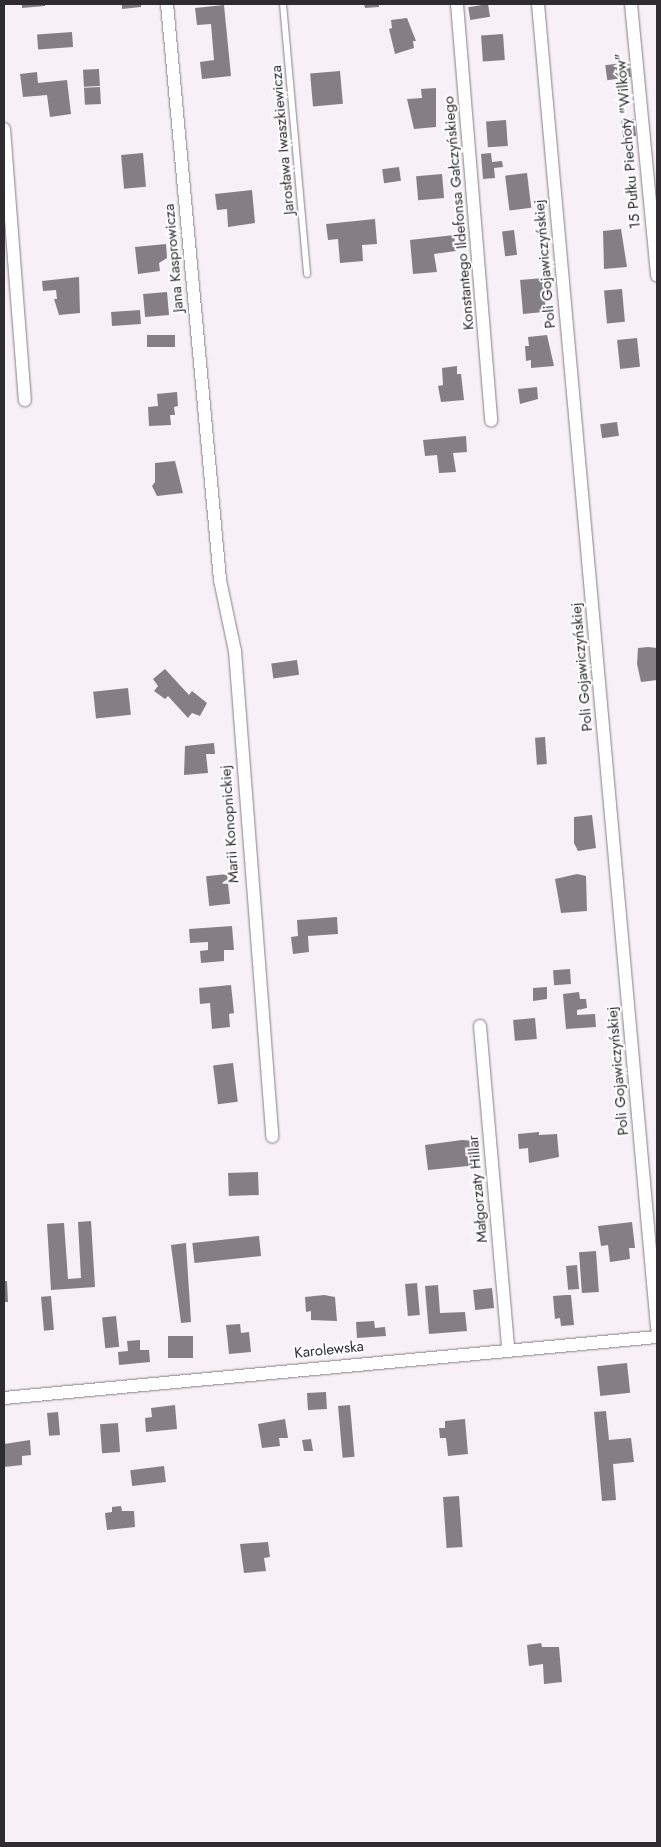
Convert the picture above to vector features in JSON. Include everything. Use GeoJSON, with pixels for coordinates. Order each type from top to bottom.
{"type":"FeatureCollection","features":[{"type":"Feature","properties":{"kind":"street","name":"Jana Kasprowicza"},"geometry":{"type":"LineString","coordinates":[[167,4],[213,509]]}},
{"type":"Feature","properties":{"kind":"street","name":"Konstantego Ildefonsa Gałczyńskiego"},"geometry":{"type":"LineString","coordinates":[[457,4],[492,420]]}},
{"type":"Feature","properties":{"kind":"street","name":"Poli Gojawiczyńskiej"},"geometry":{"type":"LineString","coordinates":[[538,4],[657,1328]]}},
{"type":"Feature","properties":{"kind":"street","name":"15 Pułku Piechoty \"Wilków\""},"geometry":{"type":"LineString","coordinates":[[631,4],[657,276]]}},
{"type":"Feature","properties":{"kind":"street"},"geometry":{"type":"LineString","coordinates":[[4,128],[25,400]]}},
{"type":"Feature","properties":{"kind":"street","name":"Marii Konopnickiej"},"geometry":{"type":"LineString","coordinates":[[213,509],[220,580],[235,652],[272,1137]]}},
{"type":"Feature","properties":{"kind":"street","name":"Małgorzaty Hillar"},"geometry":{"type":"LineString","coordinates":[[480,1026],[508,1349]]}},
{"type":"Feature","properties":{"kind":"street","name":"Karolewska"},"geometry":{"type":"LineString","coordinates":[[4,1398],[508,1349],[657,1337]]}},
{"type":"Feature","properties":{"kind":"lane","name":"Jarosława Iwaszkiewicza"},"geometry":{"type":"LineString","coordinates":[[283,4],[307,274]]}},
{"type":"Feature","properties":{"kind":"building"},"geometry":{"type":"Polygon","coordinates":[[[22,4],[45,4],[45,6],[22,8],[22,4]]]}},
{"type":"Feature","properties":{"kind":"building"},"geometry":{"type":"Polygon","coordinates":[[[122,4],[141,4],[141,7],[122,9],[122,4]]]}},
{"type":"Feature","properties":{"kind":"building"},"geometry":{"type":"Polygon","coordinates":[[[364,4],[379,4],[379,7],[365,8],[364,4]]]}},
{"type":"Feature","properties":{"kind":"building"},"geometry":{"type":"Polygon","coordinates":[[[488,4],[490,17],[470,20],[468,7],[488,4]]]}},
{"type":"Feature","properties":{"kind":"building"},"geometry":{"type":"Polygon","coordinates":[[[224,5],[231,76],[202,79],[200,62],[214,60],[211,24],[197,25],[195,8],[224,5]]]}},
{"type":"Feature","properties":{"kind":"building"},"geometry":{"type":"Polygon","coordinates":[[[407,18],[416,41],[413,41],[414,48],[395,54],[389,29],[392,28],[391,20],[407,18]]]}},
{"type":"Feature","properties":{"kind":"building"},"geometry":{"type":"Polygon","coordinates":[[[72,32],[73,47],[38,49],[37,34],[72,32]]]}},
{"type":"Feature","properties":{"kind":"building"},"geometry":{"type":"Polygon","coordinates":[[[503,34],[505,60],[483,61],[481,36],[503,34]]]}},
{"type":"Feature","properties":{"kind":"building"},"geometry":{"type":"Polygon","coordinates":[[[629,62],[631,77],[607,80],[605,65],[629,62]]]}},
{"type":"Feature","properties":{"kind":"building"},"geometry":{"type":"Polygon","coordinates":[[[99,69],[100,86],[84,87],[83,70],[99,69]]]}},
{"type":"Feature","properties":{"kind":"building"},"geometry":{"type":"Polygon","coordinates":[[[340,71],[343,104],[313,106],[310,74],[340,71]]]}},
{"type":"Feature","properties":{"kind":"building"},"geometry":{"type":"Polygon","coordinates":[[[37,72],[38,83],[67,80],[71,114],[50,117],[47,95],[23,97],[20,74],[37,72]]]}},
{"type":"Feature","properties":{"kind":"building"},"geometry":{"type":"Polygon","coordinates":[[[100,87],[101,104],[85,105],[84,88],[100,87]]]}},
{"type":"Feature","properties":{"kind":"building"},"geometry":{"type":"Polygon","coordinates":[[[436,88],[436,127],[414,129],[407,99],[422,98],[421,89],[436,88]]]}},
{"type":"Feature","properties":{"kind":"building"},"geometry":{"type":"Polygon","coordinates":[[[634,119],[636,136],[623,137],[621,121],[634,119]]]}},
{"type":"Feature","properties":{"kind":"building"},"geometry":{"type":"Polygon","coordinates":[[[506,120],[508,146],[488,147],[486,121],[506,120]]]}},
{"type":"Feature","properties":{"kind":"building"},"geometry":{"type":"Polygon","coordinates":[[[143,153],[146,187],[124,189],[121,155],[143,153]]]}},
{"type":"Feature","properties":{"kind":"building"},"geometry":{"type":"Polygon","coordinates":[[[491,153],[492,162],[502,161],[503,167],[494,168],[495,178],[483,179],[481,154],[491,153]]]}},
{"type":"Feature","properties":{"kind":"building"},"geometry":{"type":"Polygon","coordinates":[[[399,167],[401,181],[384,183],[382,169],[399,167]]]}},
{"type":"Feature","properties":{"kind":"building"},"geometry":{"type":"Polygon","coordinates":[[[527,173],[531,208],[509,210],[505,176],[527,173]]]}},
{"type":"Feature","properties":{"kind":"building"},"geometry":{"type":"Polygon","coordinates":[[[442,174],[444,198],[418,200],[416,176],[442,174]]]}},
{"type":"Feature","properties":{"kind":"building"},"geometry":{"type":"Polygon","coordinates":[[[252,190],[255,223],[228,227],[227,209],[217,210],[215,194],[252,190]]]}},
{"type":"Feature","properties":{"kind":"building"},"geometry":{"type":"Polygon","coordinates":[[[375,219],[377,244],[362,245],[363,261],[340,263],[338,239],[328,240],[326,224],[375,219]]]}},
{"type":"Feature","properties":{"kind":"building"},"geometry":{"type":"Polygon","coordinates":[[[621,229],[627,267],[604,269],[603,231],[621,229]]]}},
{"type":"Feature","properties":{"kind":"building"},"geometry":{"type":"Polygon","coordinates":[[[514,230],[517,255],[505,256],[502,231],[514,230]]]}},
{"type":"Feature","properties":{"kind":"building"},"geometry":{"type":"Polygon","coordinates":[[[454,235],[456,251],[434,254],[437,272],[413,274],[410,240],[454,235]]]}},
{"type":"Feature","properties":{"kind":"building"},"geometry":{"type":"Polygon","coordinates":[[[166,244],[167,258],[159,263],[160,271],[138,274],[135,247],[166,244]]]}},
{"type":"Feature","properties":{"kind":"building"},"geometry":{"type":"Polygon","coordinates":[[[79,277],[80,313],[59,315],[54,299],[57,299],[56,290],[43,291],[42,281],[79,277]]]}},
{"type":"Feature","properties":{"kind":"building"},"geometry":{"type":"Polygon","coordinates":[[[543,278],[546,312],[523,314],[520,280],[543,278]]]}},
{"type":"Feature","properties":{"kind":"building"},"geometry":{"type":"Polygon","coordinates":[[[622,289],[625,322],[607,323],[604,291],[622,289]]]}},
{"type":"Feature","properties":{"kind":"building"},"geometry":{"type":"Polygon","coordinates":[[[167,292],[169,315],[145,317],[143,294],[167,292]]]}},
{"type":"Feature","properties":{"kind":"building"},"geometry":{"type":"Polygon","coordinates":[[[140,310],[141,324],[112,326],[111,312],[140,310]]]}},
{"type":"Feature","properties":{"kind":"building"},"geometry":{"type":"Polygon","coordinates":[[[147,335],[175,335],[175,347],[147,347],[147,335]]]}},
{"type":"Feature","properties":{"kind":"building"},"geometry":{"type":"Polygon","coordinates":[[[547,335],[554,366],[531,368],[531,360],[526,361],[525,346],[529,346],[528,337],[547,335]]]}},
{"type":"Feature","properties":{"kind":"building"},"geometry":{"type":"Polygon","coordinates":[[[637,338],[640,367],[620,369],[617,340],[637,338]]]}},
{"type":"Feature","properties":{"kind":"building"},"geometry":{"type":"Polygon","coordinates":[[[457,366],[457,374],[461,374],[464,400],[441,402],[438,386],[443,385],[442,368],[457,366]]]}},
{"type":"Feature","properties":{"kind":"building"},"geometry":{"type":"Polygon","coordinates":[[[537,387],[538,399],[520,404],[518,389],[537,387]]]}},
{"type":"Feature","properties":{"kind":"building"},"geometry":{"type":"Polygon","coordinates":[[[177,392],[178,406],[174,407],[175,415],[170,415],[171,425],[149,426],[148,407],[158,406],[157,394],[177,392]]]}},
{"type":"Feature","properties":{"kind":"building"},"geometry":{"type":"Polygon","coordinates":[[[617,422],[619,436],[602,438],[600,424],[617,422]]]}},
{"type":"Feature","properties":{"kind":"building"},"geometry":{"type":"Polygon","coordinates":[[[466,436],[467,452],[453,453],[456,472],[439,473],[437,455],[425,456],[423,440],[466,436]]]}},
{"type":"Feature","properties":{"kind":"building"},"geometry":{"type":"Polygon","coordinates":[[[175,461],[183,493],[157,496],[152,486],[155,482],[155,463],[175,461]]]}},
{"type":"Feature","properties":{"kind":"building"},"geometry":{"type":"Polygon","coordinates":[[[638,648],[657,648],[657,680],[641,682],[637,664],[638,648]]]}},
{"type":"Feature","properties":{"kind":"building"},"geometry":{"type":"Polygon","coordinates":[[[297,660],[299,675],[273,678],[271,664],[297,660]]]}},
{"type":"Feature","properties":{"kind":"building"},"geometry":{"type":"Polygon","coordinates":[[[165,669],[189,695],[192,691],[207,703],[200,716],[192,713],[188,718],[168,696],[165,699],[154,691],[158,686],[153,679],[165,669]]]}},
{"type":"Feature","properties":{"kind":"building"},"geometry":{"type":"Polygon","coordinates":[[[128,688],[131,715],[96,719],[93,692],[128,688]]]}},
{"type":"Feature","properties":{"kind":"building"},"geometry":{"type":"Polygon","coordinates":[[[545,737],[547,764],[537,765],[535,738],[545,737]]]}},
{"type":"Feature","properties":{"kind":"building"},"geometry":{"type":"Polygon","coordinates":[[[214,743],[215,754],[206,754],[208,773],[184,775],[185,746],[214,743]]]}},
{"type":"Feature","properties":{"kind":"building"},"geometry":{"type":"Polygon","coordinates":[[[592,815],[596,848],[578,851],[574,843],[574,817],[592,815]]]}},
{"type":"Feature","properties":{"kind":"building"},"geometry":{"type":"Polygon","coordinates":[[[227,874],[230,904],[209,906],[206,876],[227,874]]]}},
{"type":"Feature","properties":{"kind":"building"},"geometry":{"type":"Polygon","coordinates":[[[577,874],[586,876],[587,911],[561,913],[555,879],[577,874]]]}},
{"type":"Feature","properties":{"kind":"building"},"geometry":{"type":"Polygon","coordinates":[[[337,917],[338,934],[308,936],[309,952],[293,954],[291,937],[298,936],[297,920],[337,917]]]}},
{"type":"Feature","properties":{"kind":"building"},"geometry":{"type":"Polygon","coordinates":[[[232,926],[234,950],[224,950],[224,961],[201,963],[200,951],[208,950],[208,942],[190,943],[189,929],[232,926]]]}},
{"type":"Feature","properties":{"kind":"building"},"geometry":{"type":"Polygon","coordinates":[[[570,969],[571,984],[554,985],[553,970],[570,969]]]}},
{"type":"Feature","properties":{"kind":"building"},"geometry":{"type":"Polygon","coordinates":[[[231,985],[234,1013],[229,1014],[230,1027],[212,1029],[210,1003],[200,1004],[199,988],[231,985]]]}},
{"type":"Feature","properties":{"kind":"building"},"geometry":{"type":"Polygon","coordinates":[[[547,987],[547,999],[533,1001],[533,988],[547,987]]]}},
{"type":"Feature","properties":{"kind":"building"},"geometry":{"type":"Polygon","coordinates":[[[579,992],[580,999],[586,999],[587,1008],[577,1010],[577,1015],[595,1014],[596,1027],[566,1029],[563,994],[579,992]]]}},
{"type":"Feature","properties":{"kind":"building"},"geometry":{"type":"Polygon","coordinates":[[[535,1018],[537,1039],[515,1041],[513,1020],[535,1018]]]}},
{"type":"Feature","properties":{"kind":"building"},"geometry":{"type":"Polygon","coordinates":[[[233,1063],[238,1102],[218,1104],[213,1065],[233,1063]]]}},
{"type":"Feature","properties":{"kind":"building"},"geometry":{"type":"Polygon","coordinates":[[[539,1132],[539,1135],[557,1134],[559,1157],[529,1163],[528,1148],[519,1149],[518,1134],[539,1132]]]}},
{"type":"Feature","properties":{"kind":"building"},"geometry":{"type":"Polygon","coordinates":[[[462,1140],[476,1141],[478,1165],[428,1170],[425,1145],[462,1140]]]}},
{"type":"Feature","properties":{"kind":"building"},"geometry":{"type":"Polygon","coordinates":[[[258,1172],[259,1195],[229,1196],[228,1173],[258,1172]]]}},
{"type":"Feature","properties":{"kind":"building"},"geometry":{"type":"Polygon","coordinates":[[[91,1221],[95,1287],[51,1290],[47,1224],[64,1223],[68,1279],[81,1278],[78,1222],[91,1221]]]}},
{"type":"Feature","properties":{"kind":"building"},"geometry":{"type":"Polygon","coordinates":[[[632,1222],[635,1248],[629,1248],[630,1259],[610,1262],[608,1245],[601,1246],[598,1226],[632,1222]]]}},
{"type":"Feature","properties":{"kind":"building"},"geometry":{"type":"Polygon","coordinates":[[[259,1236],[261,1256],[194,1263],[192,1243],[259,1236]]]}},
{"type":"Feature","properties":{"kind":"building"},"geometry":{"type":"Polygon","coordinates":[[[186,1243],[191,1322],[181,1323],[171,1245],[186,1243]]]}},
{"type":"Feature","properties":{"kind":"building"},"geometry":{"type":"Polygon","coordinates":[[[596,1251],[599,1292],[582,1293],[579,1252],[596,1251]]]}},
{"type":"Feature","properties":{"kind":"building"},"geometry":{"type":"Polygon","coordinates":[[[577,1265],[579,1289],[568,1290],[566,1266],[577,1265]]]}},
{"type":"Feature","properties":{"kind":"building"},"geometry":{"type":"Polygon","coordinates":[[[4,1281],[7,1281],[8,1302],[4,1302],[4,1281]]]}},
{"type":"Feature","properties":{"kind":"building"},"geometry":{"type":"Polygon","coordinates":[[[417,1283],[420,1315],[408,1316],[405,1284],[417,1283]]]}},
{"type":"Feature","properties":{"kind":"building"},"geometry":{"type":"Polygon","coordinates":[[[438,1285],[440,1313],[465,1312],[467,1331],[429,1334],[425,1286],[438,1285]]]}},
{"type":"Feature","properties":{"kind":"building"},"geometry":{"type":"Polygon","coordinates":[[[492,1288],[494,1308],[475,1310],[473,1290],[492,1288]]]}},
{"type":"Feature","properties":{"kind":"building"},"geometry":{"type":"Polygon","coordinates":[[[324,1295],[335,1297],[337,1321],[311,1320],[311,1311],[306,1312],[305,1297],[324,1295]]]}},
{"type":"Feature","properties":{"kind":"building"},"geometry":{"type":"Polygon","coordinates":[[[571,1295],[574,1325],[561,1326],[560,1318],[555,1319],[553,1296],[571,1295]]]}},
{"type":"Feature","properties":{"kind":"building"},"geometry":{"type":"Polygon","coordinates":[[[51,1296],[54,1330],[44,1331],[41,1297],[51,1296]]]}},
{"type":"Feature","properties":{"kind":"building"},"geometry":{"type":"Polygon","coordinates":[[[116,1316],[119,1347],[105,1348],[102,1317],[116,1316]]]}},
{"type":"Feature","properties":{"kind":"building"},"geometry":{"type":"Polygon","coordinates":[[[374,1321],[375,1328],[385,1327],[386,1336],[357,1338],[356,1322],[374,1321]]]}},
{"type":"Feature","properties":{"kind":"building"},"geometry":{"type":"Polygon","coordinates":[[[240,1324],[241,1333],[249,1332],[251,1352],[229,1354],[226,1325],[240,1324]]]}},
{"type":"Feature","properties":{"kind":"building"},"geometry":{"type":"Polygon","coordinates":[[[168,1336],[193,1336],[193,1358],[168,1358],[168,1336]]]}},
{"type":"Feature","properties":{"kind":"building"},"geometry":{"type":"Polygon","coordinates":[[[140,1340],[140,1350],[149,1350],[150,1362],[119,1365],[118,1352],[128,1351],[127,1341],[140,1340]]]}},
{"type":"Feature","properties":{"kind":"building"},"geometry":{"type":"Polygon","coordinates":[[[627,1363],[630,1393],[600,1396],[597,1366],[627,1363]]]}},
{"type":"Feature","properties":{"kind":"building"},"geometry":{"type":"Polygon","coordinates":[[[326,1392],[327,1409],[308,1410],[307,1393],[326,1392]]]}},
{"type":"Feature","properties":{"kind":"building"},"geometry":{"type":"Polygon","coordinates":[[[175,1405],[177,1429],[146,1432],[145,1418],[152,1417],[151,1408],[175,1405]]]}},
{"type":"Feature","properties":{"kind":"building"},"geometry":{"type":"Polygon","coordinates":[[[350,1405],[355,1457],[343,1458],[338,1406],[350,1405]]]}},
{"type":"Feature","properties":{"kind":"building"},"geometry":{"type":"Polygon","coordinates":[[[606,1411],[609,1440],[631,1438],[634,1462],[613,1464],[616,1500],[602,1501],[594,1412],[606,1411]]]}},
{"type":"Feature","properties":{"kind":"building"},"geometry":{"type":"Polygon","coordinates":[[[58,1412],[60,1435],[49,1436],[47,1413],[58,1412]]]}},
{"type":"Feature","properties":{"kind":"building"},"geometry":{"type":"Polygon","coordinates":[[[285,1419],[288,1438],[279,1438],[280,1446],[262,1448],[258,1424],[285,1419]]]}},
{"type":"Feature","properties":{"kind":"building"},"geometry":{"type":"Polygon","coordinates":[[[465,1419],[468,1454],[448,1456],[446,1438],[440,1438],[439,1428],[445,1428],[445,1421],[465,1419]]]}},
{"type":"Feature","properties":{"kind":"building"},"geometry":{"type":"Polygon","coordinates":[[[118,1423],[120,1452],[102,1453],[100,1424],[118,1423]]]}},
{"type":"Feature","properties":{"kind":"building"},"geometry":{"type":"Polygon","coordinates":[[[311,1439],[313,1451],[304,1451],[302,1440],[311,1439]]]}},
{"type":"Feature","properties":{"kind":"building"},"geometry":{"type":"Polygon","coordinates":[[[30,1440],[31,1455],[22,1456],[22,1465],[4,1467],[4,1444],[30,1440]]]}},
{"type":"Feature","properties":{"kind":"building"},"geometry":{"type":"Polygon","coordinates":[[[164,1466],[166,1482],[132,1486],[130,1470],[164,1466]]]}},
{"type":"Feature","properties":{"kind":"building"},"geometry":{"type":"Polygon","coordinates":[[[459,1496],[463,1547],[447,1548],[443,1497],[459,1496]]]}},
{"type":"Feature","properties":{"kind":"building"},"geometry":{"type":"Polygon","coordinates":[[[121,1506],[122,1511],[134,1511],[135,1527],[107,1530],[105,1513],[112,1512],[112,1507],[121,1506]]]}},
{"type":"Feature","properties":{"kind":"building"},"geometry":{"type":"Polygon","coordinates":[[[268,1542],[270,1557],[264,1558],[266,1571],[244,1573],[240,1544],[268,1542]]]}},
{"type":"Feature","properties":{"kind":"building"},"geometry":{"type":"Polygon","coordinates":[[[541,1643],[542,1647],[559,1647],[562,1682],[544,1684],[543,1664],[529,1666],[527,1645],[541,1643]]]}}]}
